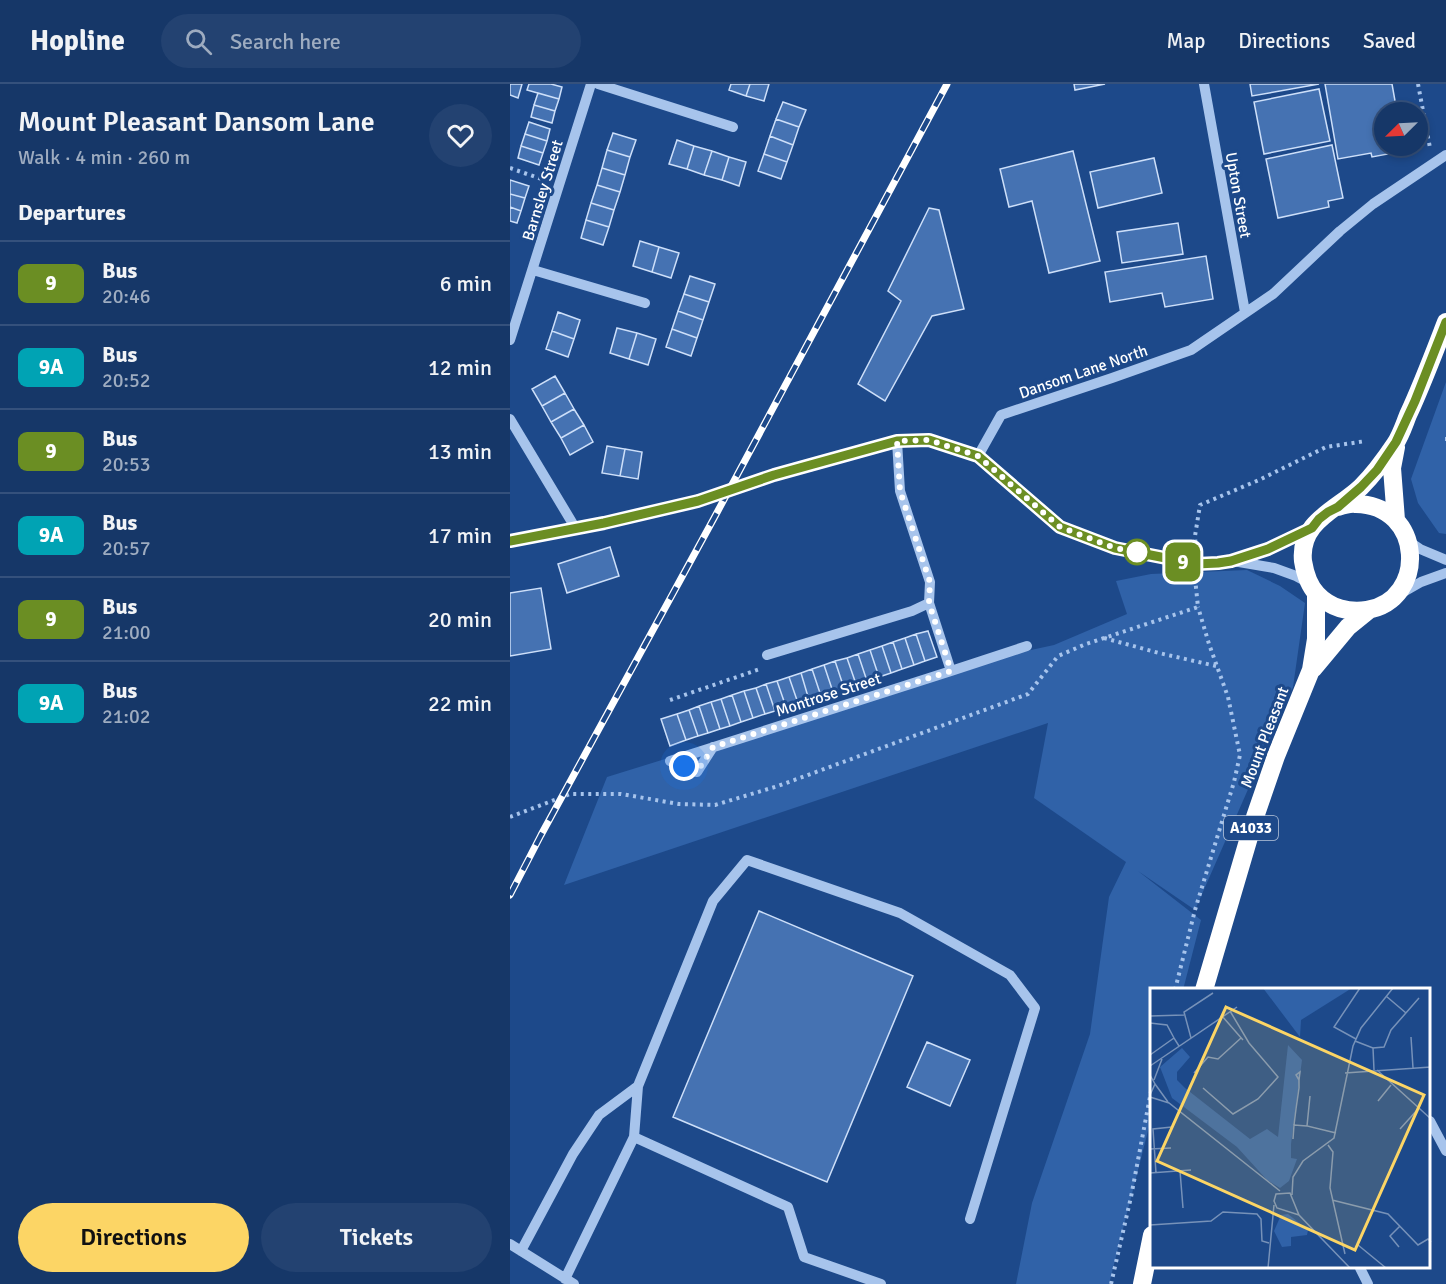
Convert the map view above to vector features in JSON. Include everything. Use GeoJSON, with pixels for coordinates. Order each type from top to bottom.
{"type":"FeatureCollection","features":[{"type":"Feature","properties":{"kind":"highway","name":"A1033"},"geometry":{"type":"LineString","coordinates":[[1338,507],[1377,470],[1396,442],[1446,322]]}},
{"type":"Feature","properties":{"kind":"highway","name":"A1033"},"geometry":{"type":"LineString","coordinates":[[1396,442],[1392,468],[1396,520]]}},
{"type":"Feature","properties":{"kind":"highway","name":"A1033"},"geometry":{"type":"LineString","coordinates":[[1353,503],[1383,510],[1396,520],[1408,540],[1411,556],[1409,572],[1402,586],[1392,598],[1382,606],[1370,610],[1348,627],[1311,670],[1316,639],[1313,589],[1304,570],[1305,541],[1319,519],[1338,507],[1353,503]]}},
{"type":"Feature","properties":{"kind":"highway"},"geometry":{"type":"LineString","coordinates":[[1313,589],[1328,603],[1341,609],[1355,612],[1370,610]]}},
{"type":"Feature","properties":{"kind":"highway","name":"Mount Pleasant"},"geometry":{"type":"LineString","coordinates":[[1205,988],[1255,817],[1311,670]]}},
{"type":"Feature","properties":{"kind":"highway"},"geometry":{"type":"LineString","coordinates":[[1142,1284],[1150,1245]]}},
{"type":"Feature","properties":{"kind":"street","name":"Barnsley Street"},"geometry":{"type":"LineString","coordinates":[[510,340],[591,84]]}},
{"type":"Feature","properties":{"kind":"street"},"geometry":{"type":"LineString","coordinates":[[598,84],[733,127]]}},
{"type":"Feature","properties":{"kind":"street","name":"Upton Street"},"geometry":{"type":"LineString","coordinates":[[1204,84],[1245,312]]}},
{"type":"Feature","properties":{"kind":"street","name":"Dansom Lane North"},"geometry":{"type":"LineString","coordinates":[[978,456],[1000,415],[1191,350],[1273,294],[1340,231],[1373,204],[1446,156]]}},
{"type":"Feature","properties":{"kind":"street"},"geometry":{"type":"LineString","coordinates":[[533,270],[645,303]]}},
{"type":"Feature","properties":{"kind":"street"},"geometry":{"type":"LineString","coordinates":[[510,419],[576,529]]}},
{"type":"Feature","properties":{"kind":"street"},"geometry":{"type":"LineString","coordinates":[[510,541],[576,529],[698,501],[774,475],[897,441],[929,440],[978,456],[1060,527],[1115,548],[1196,564],[1218,563],[1268,549],[1312,528]]}},
{"type":"Feature","properties":{"kind":"street"},"geometry":{"type":"LineString","coordinates":[[897,441],[900,491],[930,582],[929,603],[951,671]]}},
{"type":"Feature","properties":{"kind":"street"},"geometry":{"type":"LineString","coordinates":[[1408,540],[1420,549],[1446,560]]}},
{"type":"Feature","properties":{"kind":"street"},"geometry":{"type":"LineString","coordinates":[[1231,561],[1274,568],[1296,576],[1313,589]]}},
{"type":"Feature","properties":{"kind":"street"},"geometry":{"type":"LineString","coordinates":[[1392,598],[1421,582],[1446,573]]}},
{"type":"Feature","properties":{"kind":"street"},"geometry":{"type":"LineString","coordinates":[[767,655],[912,611],[929,603]]}},
{"type":"Feature","properties":{"kind":"street","name":"Montrose Street"},"geometry":{"type":"LineString","coordinates":[[713,747],[1027,646]]}},
{"type":"Feature","properties":{"kind":"street"},"geometry":{"type":"LineString","coordinates":[[510,1244],[570,1281],[634,1137],[638,1086],[713,900],[747,860],[900,912],[1010,975],[1035,1008],[970,1219]]}},
{"type":"Feature","properties":{"kind":"street"},"geometry":{"type":"LineString","coordinates":[[521,1251],[573,1154],[600,1115],[638,1086]]}},
{"type":"Feature","properties":{"kind":"street"},"geometry":{"type":"LineString","coordinates":[[1431,1123],[1445,1148]]}},
{"type":"Feature","properties":{"kind":"street"},"geometry":{"type":"LineString","coordinates":[[634,1137],[788,1207],[804,1257],[881,1284]]}},
{"type":"Feature","properties":{"kind":"street"},"geometry":{"type":"LineString","coordinates":[[1360,1269],[1368,1284]]}},
{"type":"Feature","properties":{"kind":"path"},"geometry":{"type":"LineString","coordinates":[[1418,84],[1434,163]]}},
{"type":"Feature","properties":{"kind":"path"},"geometry":{"type":"LineString","coordinates":[[510,168],[559,185]]}},
{"type":"Feature","properties":{"kind":"path"},"geometry":{"type":"LineString","coordinates":[[1176,988],[1195,910],[1240,755],[1228,697],[1198,608],[1195,588],[1196,536],[1200,505],[1259,480],[1326,447],[1366,441]]}},
{"type":"Feature","properties":{"kind":"path"},"geometry":{"type":"LineString","coordinates":[[510,817],[570,794],[621,795],[679,804],[715,805],[788,782],[1028,694],[1058,656],[1104,638],[1198,608]]}},
{"type":"Feature","properties":{"kind":"path"},"geometry":{"type":"LineString","coordinates":[[1104,638],[1217,666]]}},
{"type":"Feature","properties":{"kind":"path"},"geometry":{"type":"LineString","coordinates":[[670,700],[760,669],[767,655]]}},
{"type":"Feature","properties":{"kind":"path"},"geometry":{"type":"LineString","coordinates":[[1111,1284],[1131,1197],[1150,1097]]}},
{"type":"Feature","properties":{"kind":"shaded area"},"geometry":{"type":"Polygon","coordinates":[[[1446,382],[1446,534],[1439,533],[1418,503],[1411,479],[1446,382]]]}},
{"type":"Feature","properties":{"kind":"shaded area"},"geometry":{"type":"Polygon","coordinates":[[[1247,570],[1280,586],[1305,603],[1293,687],[1195,910],[1138,871],[1201,920],[1184,988],[1150,988],[1150,1123],[1109,1284],[1016,1284],[1032,1203],[1090,1034],[1109,897],[1126,862],[1034,798],[1048,723],[564,885],[607,777],[981,661],[1054,645],[1127,614],[1116,581],[1151,574],[1247,570]]]}},
{"type":"Feature","properties":{"kind":"building"},"geometry":{"type":"Polygon","coordinates":[[[510,84],[522,84],[518,98],[510,95],[510,84]]]}},
{"type":"Feature","properties":{"kind":"building"},"geometry":{"type":"Polygon","coordinates":[[[529,84],[551,84],[562,87],[559,99],[527,90],[529,84]]]}},
{"type":"Feature","properties":{"kind":"building"},"geometry":{"type":"Polygon","coordinates":[[[731,84],[750,84],[746,96],[729,90],[731,84]]]}},
{"type":"Feature","properties":{"kind":"building"},"geometry":{"type":"Polygon","coordinates":[[[750,84],[769,84],[764,101],[746,96],[750,84]]]}},
{"type":"Feature","properties":{"kind":"building"},"geometry":{"type":"Polygon","coordinates":[[[1074,84],[1105,84],[1075,90],[1074,84]]]}},
{"type":"Feature","properties":{"kind":"building"},"geometry":{"type":"Polygon","coordinates":[[[1250,84],[1319,84],[1252,96],[1250,84]]]}},
{"type":"Feature","properties":{"kind":"building"},"geometry":{"type":"Polygon","coordinates":[[[1325,84],[1392,84],[1395,102],[1374,102],[1374,156],[1377,156],[1372,157],[1371,153],[1338,159],[1325,84]]]}},
{"type":"Feature","properties":{"kind":"building"},"geometry":{"type":"Polygon","coordinates":[[[1319,89],[1330,141],[1264,154],[1254,102],[1319,89]]]}},
{"type":"Feature","properties":{"kind":"building"},"geometry":{"type":"Polygon","coordinates":[[[538,93],[559,99],[555,111],[534,105],[538,93]]]}},
{"type":"Feature","properties":{"kind":"building"},"geometry":{"type":"Polygon","coordinates":[[[783,102],[806,110],[799,127],[776,119],[783,102]]]}},
{"type":"Feature","properties":{"kind":"building"},"geometry":{"type":"Polygon","coordinates":[[[534,105],[555,111],[552,123],[531,117],[534,105]]]}},
{"type":"Feature","properties":{"kind":"building"},"geometry":{"type":"Polygon","coordinates":[[[776,119],[799,127],[793,145],[770,136],[776,119]]]}},
{"type":"Feature","properties":{"kind":"building"},"geometry":{"type":"Polygon","coordinates":[[[529,122],[550,129],[547,141],[525,134],[529,122]]]}},
{"type":"Feature","properties":{"kind":"building"},"geometry":{"type":"Polygon","coordinates":[[[613,133],[636,140],[630,157],[607,150],[613,133]]]}},
{"type":"Feature","properties":{"kind":"building"},"geometry":{"type":"Polygon","coordinates":[[[525,134],[547,141],[543,153],[521,146],[525,134]]]}},
{"type":"Feature","properties":{"kind":"building"},"geometry":{"type":"Polygon","coordinates":[[[770,136],[793,145],[787,162],[764,154],[770,136]]]}},
{"type":"Feature","properties":{"kind":"building"},"geometry":{"type":"Polygon","coordinates":[[[677,140],[694,146],[687,169],[669,164],[677,140]]]}},
{"type":"Feature","properties":{"kind":"building"},"geometry":{"type":"Polygon","coordinates":[[[1332,145],[1343,198],[1328,201],[1329,207],[1278,218],[1266,159],[1332,145]]]}},
{"type":"Feature","properties":{"kind":"building"},"geometry":{"type":"Polygon","coordinates":[[[521,146],[543,153],[539,165],[518,158],[521,146]]]}},
{"type":"Feature","properties":{"kind":"building"},"geometry":{"type":"Polygon","coordinates":[[[694,146],[712,151],[704,175],[687,169],[694,146]]]}},
{"type":"Feature","properties":{"kind":"building"},"geometry":{"type":"Polygon","coordinates":[[[607,150],[630,157],[625,175],[602,168],[607,150]]]}},
{"type":"Feature","properties":{"kind":"building"},"geometry":{"type":"Polygon","coordinates":[[[712,151],[729,157],[722,180],[704,175],[712,151]]]}},
{"type":"Feature","properties":{"kind":"building"},"geometry":{"type":"Polygon","coordinates":[[[1073,151],[1100,261],[1049,273],[1032,201],[1009,207],[1000,169],[1073,151]]]}},
{"type":"Feature","properties":{"kind":"building"},"geometry":{"type":"Polygon","coordinates":[[[764,154],[787,162],[781,179],[758,171],[764,154]]]}},
{"type":"Feature","properties":{"kind":"building"},"geometry":{"type":"Polygon","coordinates":[[[729,157],[746,162],[739,186],[722,180],[729,157]]]}},
{"type":"Feature","properties":{"kind":"building"},"geometry":{"type":"Polygon","coordinates":[[[1154,158],[1162,193],[1098,208],[1090,172],[1154,158]]]}},
{"type":"Feature","properties":{"kind":"building"},"geometry":{"type":"Polygon","coordinates":[[[602,168],[625,175],[620,192],[597,185],[602,168]]]}},
{"type":"Feature","properties":{"kind":"building"},"geometry":{"type":"Polygon","coordinates":[[[510,180],[529,186],[525,198],[510,194],[510,180]]]}},
{"type":"Feature","properties":{"kind":"building"},"geometry":{"type":"Polygon","coordinates":[[[597,185],[620,192],[614,210],[591,203],[597,185]]]}},
{"type":"Feature","properties":{"kind":"building"},"geometry":{"type":"Polygon","coordinates":[[[510,194],[525,198],[521,211],[510,207],[510,194]]]}},
{"type":"Feature","properties":{"kind":"building"},"geometry":{"type":"Polygon","coordinates":[[[591,203],[614,210],[609,227],[586,220],[591,203]]]}},
{"type":"Feature","properties":{"kind":"building"},"geometry":{"type":"Polygon","coordinates":[[[510,207],[521,211],[517,223],[510,221],[510,207]]]}},
{"type":"Feature","properties":{"kind":"building"},"geometry":{"type":"Polygon","coordinates":[[[929,208],[939,210],[964,309],[932,316],[885,401],[858,384],[901,301],[888,291],[929,208]]]}},
{"type":"Feature","properties":{"kind":"building"},"geometry":{"type":"Polygon","coordinates":[[[586,220],[609,227],[603,245],[581,238],[586,220]]]}},
{"type":"Feature","properties":{"kind":"building"},"geometry":{"type":"Polygon","coordinates":[[[1178,223],[1183,254],[1122,263],[1117,232],[1178,223]]]}},
{"type":"Feature","properties":{"kind":"building"},"geometry":{"type":"Polygon","coordinates":[[[640,241],[659,247],[652,272],[633,266],[640,241]]]}},
{"type":"Feature","properties":{"kind":"building"},"geometry":{"type":"Polygon","coordinates":[[[659,247],[679,253],[671,278],[652,272],[659,247]]]}},
{"type":"Feature","properties":{"kind":"building"},"geometry":{"type":"Polygon","coordinates":[[[1206,256],[1213,299],[1165,307],[1162,293],[1110,302],[1105,272],[1206,256]]]}},
{"type":"Feature","properties":{"kind":"building"},"geometry":{"type":"Polygon","coordinates":[[[690,276],[715,284],[709,302],[684,294],[690,276]]]}},
{"type":"Feature","properties":{"kind":"building"},"geometry":{"type":"Polygon","coordinates":[[[684,294],[709,302],[703,320],[678,311],[684,294]]]}},
{"type":"Feature","properties":{"kind":"building"},"geometry":{"type":"Polygon","coordinates":[[[678,311],[703,320],[697,338],[672,329],[678,311]]]}},
{"type":"Feature","properties":{"kind":"building"},"geometry":{"type":"Polygon","coordinates":[[[558,312],[580,320],[574,339],[552,331],[558,312]]]}},
{"type":"Feature","properties":{"kind":"building"},"geometry":{"type":"Polygon","coordinates":[[[617,328],[637,333],[629,359],[610,353],[617,328]]]}},
{"type":"Feature","properties":{"kind":"building"},"geometry":{"type":"Polygon","coordinates":[[[672,329],[697,338],[691,356],[666,347],[672,329]]]}},
{"type":"Feature","properties":{"kind":"building"},"geometry":{"type":"Polygon","coordinates":[[[552,331],[574,339],[568,357],[546,349],[552,331]]]}},
{"type":"Feature","properties":{"kind":"building"},"geometry":{"type":"Polygon","coordinates":[[[637,333],[656,339],[648,365],[629,359],[637,333]]]}},
{"type":"Feature","properties":{"kind":"building"},"geometry":{"type":"Polygon","coordinates":[[[555,376],[565,393],[542,406],[532,389],[555,376]]]}},
{"type":"Feature","properties":{"kind":"building"},"geometry":{"type":"Polygon","coordinates":[[[565,393],[574,409],[551,422],[542,406],[565,393]]]}},
{"type":"Feature","properties":{"kind":"building"},"geometry":{"type":"Polygon","coordinates":[[[574,409],[584,425],[561,438],[551,422],[574,409]]]}},
{"type":"Feature","properties":{"kind":"building"},"geometry":{"type":"Polygon","coordinates":[[[584,425],[593,442],[570,455],[561,438],[584,425]]]}},
{"type":"Feature","properties":{"kind":"building"},"geometry":{"type":"Polygon","coordinates":[[[607,446],[625,449],[620,476],[602,473],[607,446]]]}},
{"type":"Feature","properties":{"kind":"building"},"geometry":{"type":"Polygon","coordinates":[[[625,449],[642,452],[638,479],[620,476],[625,449]]]}},
{"type":"Feature","properties":{"kind":"building"},"geometry":{"type":"Polygon","coordinates":[[[610,547],[619,576],[567,593],[558,564],[610,547]]]}},
{"type":"Feature","properties":{"kind":"building"},"geometry":{"type":"Polygon","coordinates":[[[541,588],[551,649],[510,656],[510,593],[541,588]]]}},
{"type":"Feature","properties":{"kind":"building"},"geometry":{"type":"Polygon","coordinates":[[[928,631],[937,657],[925,661],[916,634],[928,631]]]}},
{"type":"Feature","properties":{"kind":"building"},"geometry":{"type":"Polygon","coordinates":[[[916,634],[925,661],[914,665],[905,638],[916,634]]]}},
{"type":"Feature","properties":{"kind":"building"},"geometry":{"type":"Polygon","coordinates":[[[905,638],[914,665],[902,669],[893,642],[905,638]]]}},
{"type":"Feature","properties":{"kind":"building"},"geometry":{"type":"Polygon","coordinates":[[[893,642],[902,669],[891,673],[882,646],[893,642]]]}},
{"type":"Feature","properties":{"kind":"building"},"geometry":{"type":"Polygon","coordinates":[[[882,646],[891,673],[879,677],[870,650],[882,646]]]}},
{"type":"Feature","properties":{"kind":"building"},"geometry":{"type":"Polygon","coordinates":[[[870,650],[879,677],[867,681],[858,654],[870,650]]]}},
{"type":"Feature","properties":{"kind":"building"},"geometry":{"type":"Polygon","coordinates":[[[858,654],[867,681],[856,684],[847,658],[858,654]]]}},
{"type":"Feature","properties":{"kind":"building"},"geometry":{"type":"Polygon","coordinates":[[[847,658],[856,684],[844,688],[835,661],[847,658]]]}},
{"type":"Feature","properties":{"kind":"building"},"geometry":{"type":"Polygon","coordinates":[[[835,661],[844,688],[833,692],[824,665],[835,661]]]}},
{"type":"Feature","properties":{"kind":"building"},"geometry":{"type":"Polygon","coordinates":[[[824,665],[833,692],[821,696],[812,669],[824,665]]]}},
{"type":"Feature","properties":{"kind":"building"},"geometry":{"type":"Polygon","coordinates":[[[812,669],[821,696],[809,700],[801,673],[812,669]]]}},
{"type":"Feature","properties":{"kind":"building"},"geometry":{"type":"Polygon","coordinates":[[[801,673],[809,700],[798,703],[789,677],[801,673]]]}},
{"type":"Feature","properties":{"kind":"building"},"geometry":{"type":"Polygon","coordinates":[[[789,677],[798,703],[786,707],[777,681],[789,677]]]}},
{"type":"Feature","properties":{"kind":"building"},"geometry":{"type":"Polygon","coordinates":[[[777,681],[786,707],[775,711],[766,684],[777,681]]]}},
{"type":"Feature","properties":{"kind":"building"},"geometry":{"type":"Polygon","coordinates":[[[766,684],[775,711],[765,714],[756,688],[766,684]]]}},
{"type":"Feature","properties":{"kind":"building"},"geometry":{"type":"Polygon","coordinates":[[[756,688],[765,714],[753,718],[744,691],[756,688]]]}},
{"type":"Feature","properties":{"kind":"building"},"geometry":{"type":"Polygon","coordinates":[[[744,691],[753,718],[741,722],[732,695],[744,691]]]}},
{"type":"Feature","properties":{"kind":"building"},"geometry":{"type":"Polygon","coordinates":[[[732,695],[741,722],[730,726],[721,699],[732,695]]]}},
{"type":"Feature","properties":{"kind":"building"},"geometry":{"type":"Polygon","coordinates":[[[721,699],[730,726],[720,729],[711,702],[721,699]]]}},
{"type":"Feature","properties":{"kind":"building"},"geometry":{"type":"Polygon","coordinates":[[[711,702],[720,729],[708,733],[699,706],[711,702]]]}},
{"type":"Feature","properties":{"kind":"building"},"geometry":{"type":"Polygon","coordinates":[[[699,706],[708,733],[698,736],[689,710],[699,706]]]}},
{"type":"Feature","properties":{"kind":"building"},"geometry":{"type":"Polygon","coordinates":[[[689,710],[698,736],[686,740],[677,714],[689,710]]]}},
{"type":"Feature","properties":{"kind":"building"},"geometry":{"type":"Polygon","coordinates":[[[677,714],[686,740],[670,746],[661,719],[677,714]]]}},
{"type":"Feature","properties":{"kind":"building"},"geometry":{"type":"Polygon","coordinates":[[[759,911],[913,976],[827,1182],[673,1117],[759,911]]]}},
{"type":"Feature","properties":{"kind":"building"},"geometry":{"type":"Polygon","coordinates":[[[927,1042],[970,1060],[950,1106],[907,1087],[927,1042]]]}},
{"type":"Feature","properties":{"kind":"railway"},"geometry":{"type":"LineString","coordinates":[[510,895],[947,84]]}},
{"type":"Feature","properties":{"kind":"bus line","name":"9"},"geometry":{"type":"LineString","coordinates":[[510,541],[604,523],[698,501],[774,475],[897,441],[929,440],[978,456],[1060,527],[1115,548],[1196,564],[1231,561],[1268,549],[1312,528],[1319,519],[1338,507],[1377,470],[1396,442],[1446,322]]}},
{"type":"Feature","properties":{"kind":"route"},"geometry":{"type":"LineString","coordinates":[[684,766],[697,772],[713,747],[951,671],[929,603],[930,582],[900,491],[897,441],[929,440],[978,456],[1060,527],[1115,548],[1137,552]]}}]}
